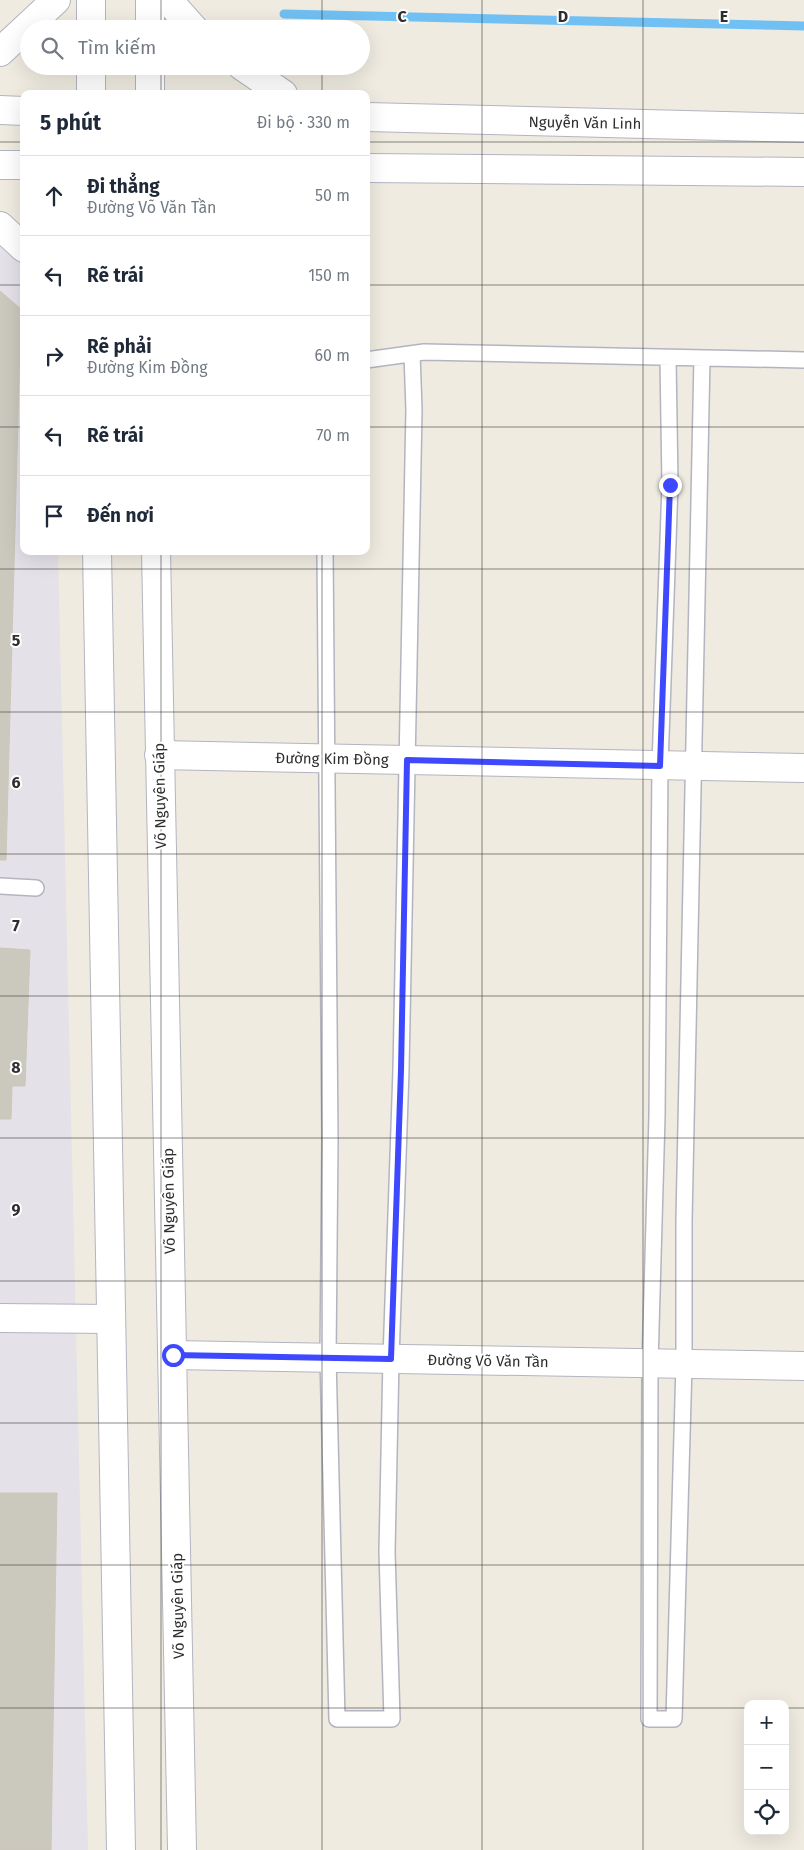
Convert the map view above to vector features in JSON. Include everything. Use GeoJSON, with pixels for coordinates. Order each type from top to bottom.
{"type":"FeatureCollection","features":[{"type":"Feature","properties":{"kind":"main road"},"geometry":{"type":"LineString","coordinates":[[34,20],[56,0]]}},
{"type":"Feature","properties":{"kind":"main road"},"geometry":{"type":"LineString","coordinates":[[91,0],[91,20]]}},
{"type":"Feature","properties":{"kind":"main road"},"geometry":{"type":"LineString","coordinates":[[150,0],[150,20]]}},
{"type":"Feature","properties":{"kind":"main road"},"geometry":{"type":"LineString","coordinates":[[168,0],[186,20]]}},
{"type":"Feature","properties":{"kind":"main road"},"geometry":{"type":"LineString","coordinates":[[0,52],[20,33]]}},
{"type":"Feature","properties":{"kind":"main road"},"geometry":{"type":"LineString","coordinates":[[91,75],[91,90]]}},
{"type":"Feature","properties":{"kind":"main road"},"geometry":{"type":"LineString","coordinates":[[150,75],[150,90]]}},
{"type":"Feature","properties":{"kind":"main road"},"geometry":{"type":"LineString","coordinates":[[255,75],[277,90]]}},
{"type":"Feature","properties":{"kind":"main road"},"geometry":{"type":"LineString","coordinates":[[0,110],[20,111]]}},
{"type":"Feature","properties":{"kind":"main road","name":"Nguyễn Văn Linh"},"geometry":{"type":"LineString","coordinates":[[370,117],[804,128]]}},
{"type":"Feature","properties":{"kind":"main road"},"geometry":{"type":"LineString","coordinates":[[0,165],[20,165]]}},
{"type":"Feature","properties":{"kind":"main road"},"geometry":{"type":"LineString","coordinates":[[370,168],[804,172]]}},
{"type":"Feature","properties":{"kind":"main road"},"geometry":{"type":"LineString","coordinates":[[0,226],[20,244]]}},
{"type":"Feature","properties":{"kind":"main road"},"geometry":{"type":"LineString","coordinates":[[97,555],[121,1850]]}},
{"type":"Feature","properties":{"kind":"main road","name":"Võ Nguyên Giáp"},"geometry":{"type":"LineString","coordinates":[[156,555],[182,1850]]}},
{"type":"Feature","properties":{"kind":"main road","name":"Đường Kim Đồng"},"geometry":{"type":"LineString","coordinates":[[159,755],[804,768]]}},
{"type":"Feature","properties":{"kind":"main road"},"geometry":{"type":"LineString","coordinates":[[0,1318],[111,1319]]}},
{"type":"Feature","properties":{"kind":"main road","name":"Đường Võ Văn Tần"},"geometry":{"type":"LineString","coordinates":[[173,1355],[804,1366]]}},
{"type":"Feature","properties":{"kind":"lane"},"geometry":{"type":"LineString","coordinates":[[370,359],[424,352],[804,360]]}},
{"type":"Feature","properties":{"kind":"lane"},"geometry":{"type":"LineString","coordinates":[[325,555],[330,1140],[328,1358],[337,1719],[392,1719],[387,1552],[391,1359],[401,1070],[414,410],[412,354]]}},
{"type":"Feature","properties":{"kind":"lane"},"geometry":{"type":"LineString","coordinates":[[668,358],[670,485],[660,766],[657,1116],[650,1364],[649,1720],[674,1719],[684,1364],[684,1220],[702,358]]}},
{"type":"Feature","properties":{"kind":"lane"},"geometry":{"type":"LineString","coordinates":[[0,886],[36,888]]}},
{"type":"Feature","properties":{"kind":"shaded area"},"geometry":{"type":"Polygon","coordinates":[[[0,237],[20,257],[20,555],[58,555],[88,1850],[0,1850],[0,237]]]}},
{"type":"Feature","properties":{"kind":"building"},"geometry":{"type":"Polygon","coordinates":[[[0,291],[20,308],[20,346],[6,860],[0,860],[0,291]]]}},
{"type":"Feature","properties":{"kind":"building"},"geometry":{"type":"Polygon","coordinates":[[[0,948],[30,950],[25,1086],[12,1086],[11,1119],[0,1119],[0,948]]]}},
{"type":"Feature","properties":{"kind":"building"},"geometry":{"type":"Polygon","coordinates":[[[0,1493],[57,1493],[51,1850],[0,1850],[0,1493]]]}},
{"type":"Feature","properties":{"kind":"waterway"},"geometry":{"type":"LineString","coordinates":[[284,14],[804,26]]}},
{"type":"Feature","properties":{"kind":"route"},"geometry":{"type":"LineString","coordinates":[[173,1355],[391,1359],[401,1070],[407,760],[660,766],[670,485]]}}]}
